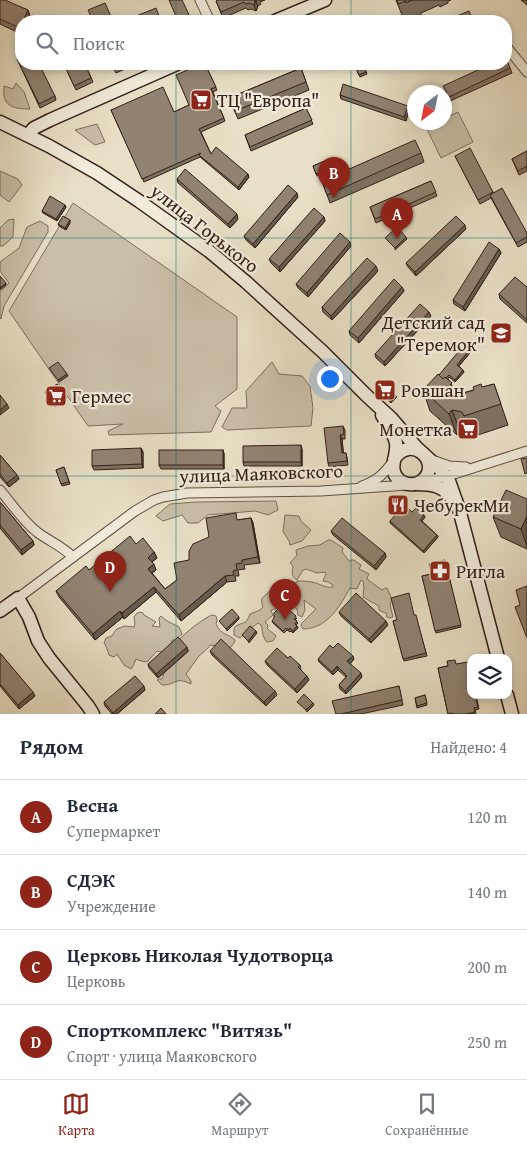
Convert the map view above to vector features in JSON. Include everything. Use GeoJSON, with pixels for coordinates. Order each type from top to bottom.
{"type":"FeatureCollection","features":[{"type":"Feature","properties":{"kind":"street"},"geometry":{"type":"LineString","coordinates":[[200,0],[207,15]]}},
{"type":"Feature","properties":{"kind":"street"},"geometry":{"type":"LineString","coordinates":[[289,15],[325,0]]}},
{"type":"Feature","properties":{"kind":"street"},"geometry":{"type":"LineString","coordinates":[[512,53],[527,72]]}},
{"type":"Feature","properties":{"kind":"street"},"geometry":{"type":"LineString","coordinates":[[28,135],[34,128],[50,120],[162,70]]}},
{"type":"Feature","properties":{"kind":"street","name":"улица Горького"},"geometry":{"type":"LineString","coordinates":[[0,122],[76,161],[116,185],[209,251],[323,352],[392,418],[446,476]]}},
{"type":"Feature","properties":{"kind":"street","name":"улица Горького"},"geometry":{"type":"LineString","coordinates":[[366,395],[394,436],[396,449],[394,459]]}},
{"type":"Feature","properties":{"kind":"street"},"geometry":{"type":"LineString","coordinates":[[350,490],[379,478],[399,453],[405,449],[413,448],[448,466],[474,468]]}},
{"type":"Feature","properties":{"kind":"street","name":"улица Маяковского"},"geometry":{"type":"LineString","coordinates":[[0,611],[135,511],[163,497],[187,492],[350,490],[414,484],[527,451]]}},
{"type":"Feature","properties":{"kind":"street"},"geometry":{"type":"LineString","coordinates":[[414,484],[424,479],[428,470],[428,461],[423,453]]}},
{"type":"Feature","properties":{"kind":"street"},"geometry":{"type":"LineString","coordinates":[[394,459],[395,476],[403,483],[433,485],[443,489],[453,499],[459,509]]}},
{"type":"Feature","properties":{"kind":"street"},"geometry":{"type":"LineString","coordinates":[[446,476],[452,487],[459,509],[497,654]]}},
{"type":"Feature","properties":{"kind":"street"},"geometry":{"type":"LineString","coordinates":[[0,490],[25,521],[73,557]]}},
{"type":"Feature","properties":{"kind":"street"},"geometry":{"type":"LineString","coordinates":[[18,598],[29,617],[38,641],[93,714]]}},
{"type":"Feature","properties":{"kind":"street"},"geometry":{"type":"LineString","coordinates":[[508,699],[512,714]]}},
{"type":"Feature","properties":{"kind":"shaded area"},"geometry":{"type":"Polygon","coordinates":[[[16,83],[24,92],[30,109],[13,107],[7,102],[4,86],[13,89],[16,83]]]}},
{"type":"Feature","properties":{"kind":"shaded area"},"geometry":{"type":"Polygon","coordinates":[[[458,112],[473,142],[441,158],[427,130],[452,130],[452,115],[458,112]]]}},
{"type":"Feature","properties":{"kind":"shaded area"},"geometry":{"type":"Polygon","coordinates":[[[97,124],[105,142],[95,145],[75,130],[97,124]]]}},
{"type":"Feature","properties":{"kind":"shaded area"},"geometry":{"type":"Polygon","coordinates":[[[0,171],[18,179],[22,185],[9,202],[0,195],[0,171]]]}},
{"type":"Feature","properties":{"kind":"shaded area"},"geometry":{"type":"Polygon","coordinates":[[[73,203],[237,317],[237,389],[215,406],[221,411],[211,432],[109,435],[108,431],[123,424],[88,426],[9,311],[73,203]]]}},
{"type":"Feature","properties":{"kind":"shaded area"},"geometry":{"type":"Polygon","coordinates":[[[14,219],[13,237],[3,246],[0,246],[0,228],[8,220],[14,219]]]}},
{"type":"Feature","properties":{"kind":"shaded area"},"geometry":{"type":"Polygon","coordinates":[[[40,221],[48,226],[48,232],[4,306],[1,319],[0,292],[9,283],[0,271],[0,262],[19,248],[27,227],[40,221]]]}},
{"type":"Feature","properties":{"kind":"shaded area"},"geometry":{"type":"Polygon","coordinates":[[[272,362],[279,374],[302,376],[310,386],[313,408],[311,426],[227,430],[222,427],[232,408],[247,408],[246,391],[272,362]]]}},
{"type":"Feature","properties":{"kind":"shaded area"},"geometry":{"type":"Polygon","coordinates":[[[276,501],[278,510],[268,515],[255,511],[208,515],[198,523],[188,523],[182,515],[163,521],[156,516],[170,504],[276,501]]]}},
{"type":"Feature","properties":{"kind":"shaded area"},"geometry":{"type":"Polygon","coordinates":[[[285,515],[299,516],[301,521],[311,530],[302,541],[290,545],[283,531],[285,515]]]}},
{"type":"Feature","properties":{"kind":"shaded area"},"geometry":{"type":"Polygon","coordinates":[[[328,540],[343,548],[342,552],[350,562],[354,560],[361,565],[359,569],[369,574],[368,580],[382,590],[387,588],[392,599],[390,605],[393,617],[389,618],[386,616],[387,614],[379,610],[379,606],[363,597],[364,587],[361,580],[357,589],[350,588],[332,615],[319,625],[303,629],[302,623],[316,609],[304,600],[305,610],[302,617],[298,615],[297,609],[294,607],[291,610],[286,606],[271,610],[273,615],[265,622],[268,625],[267,628],[276,636],[273,641],[267,642],[265,640],[261,625],[258,623],[240,638],[234,635],[236,626],[245,622],[250,614],[263,607],[263,598],[276,586],[283,585],[287,589],[280,601],[289,599],[292,586],[288,583],[290,581],[296,583],[297,581],[309,581],[326,587],[333,587],[328,582],[323,581],[325,572],[317,573],[306,569],[303,570],[297,580],[295,579],[292,572],[293,566],[290,563],[297,555],[296,550],[320,545],[328,540]]]}},
{"type":"Feature","properties":{"kind":"shaded area"},"geometry":{"type":"Polygon","coordinates":[[[141,612],[156,622],[152,626],[160,627],[159,618],[161,616],[179,627],[182,634],[175,640],[172,640],[168,654],[157,651],[147,662],[136,659],[131,669],[124,665],[117,654],[114,657],[109,655],[104,643],[106,638],[112,636],[117,629],[125,626],[134,627],[134,617],[137,613],[141,612]]]}},
{"type":"Feature","properties":{"kind":"shaded area"},"geometry":{"type":"Polygon","coordinates":[[[212,615],[216,616],[216,624],[220,630],[235,640],[234,643],[230,648],[210,645],[186,674],[191,684],[178,681],[162,685],[157,680],[162,679],[164,673],[189,651],[180,639],[212,615]]]}},
{"type":"Feature","properties":{"kind":"building"},"geometry":{"type":"Polygon","coordinates":[[[0,0],[5,0],[28,10],[26,15],[15,15],[15,26],[0,19],[0,0]]]}},
{"type":"Feature","properties":{"kind":"building"},"geometry":{"type":"Polygon","coordinates":[[[169,0],[182,0],[189,15],[175,15],[169,0]]]}},
{"type":"Feature","properties":{"kind":"building"},"geometry":{"type":"Polygon","coordinates":[[[255,0],[254,5],[245,4],[244,2],[221,12],[216,1],[255,0]]]}},
{"type":"Feature","properties":{"kind":"building"},"geometry":{"type":"Polygon","coordinates":[[[397,0],[412,0],[398,4],[397,0]]]}},
{"type":"Feature","properties":{"kind":"building"},"geometry":{"type":"Polygon","coordinates":[[[105,3],[110,15],[90,15],[88,10],[105,3]]]}},
{"type":"Feature","properties":{"kind":"building"},"geometry":{"type":"Polygon","coordinates":[[[156,8],[159,15],[139,15],[156,8]]]}},
{"type":"Feature","properties":{"kind":"building"},"geometry":{"type":"Polygon","coordinates":[[[469,11],[471,15],[459,15],[469,11]]]}},
{"type":"Feature","properties":{"kind":"building"},"geometry":{"type":"Polygon","coordinates":[[[22,70],[42,70],[55,96],[39,104],[22,70]]]}},
{"type":"Feature","properties":{"kind":"building"},"geometry":{"type":"Polygon","coordinates":[[[67,70],[88,70],[91,78],[74,86],[67,70]]]}},
{"type":"Feature","properties":{"kind":"building"},"geometry":{"type":"Polygon","coordinates":[[[187,70],[208,70],[216,87],[211,89],[224,118],[199,129],[211,154],[216,147],[248,174],[238,187],[199,155],[201,153],[142,179],[111,110],[163,87],[174,112],[189,105],[176,75],[187,70]]]}},
{"type":"Feature","properties":{"kind":"building"},"geometry":{"type":"Polygon","coordinates":[[[296,70],[302,70],[306,82],[235,111],[229,98],[296,70]]]}},
{"type":"Feature","properties":{"kind":"building"},"geometry":{"type":"Polygon","coordinates":[[[357,70],[365,70],[366,72],[359,75],[357,70]]]}},
{"type":"Feature","properties":{"kind":"building"},"geometry":{"type":"Polygon","coordinates":[[[478,70],[506,70],[452,96],[452,85],[445,85],[478,70]]]}},
{"type":"Feature","properties":{"kind":"building"},"geometry":{"type":"Polygon","coordinates":[[[343,84],[407,106],[407,109],[404,117],[340,95],[343,84]]]}},
{"type":"Feature","properties":{"kind":"building"},"geometry":{"type":"Polygon","coordinates":[[[306,108],[312,120],[250,147],[245,135],[306,108]]]}},
{"type":"Feature","properties":{"kind":"building"},"geometry":{"type":"Polygon","coordinates":[[[415,140],[421,153],[327,195],[322,181],[415,140]]]}},
{"type":"Feature","properties":{"kind":"building"},"geometry":{"type":"Polygon","coordinates":[[[470,148],[493,192],[478,200],[455,156],[470,148]]]}},
{"type":"Feature","properties":{"kind":"building"},"geometry":{"type":"Polygon","coordinates":[[[527,151],[527,166],[518,171],[512,159],[527,151]]]}},
{"type":"Feature","properties":{"kind":"building"},"geometry":{"type":"Polygon","coordinates":[[[327,160],[330,168],[316,174],[313,166],[327,160]]]}},
{"type":"Feature","properties":{"kind":"building"},"geometry":{"type":"Polygon","coordinates":[[[185,169],[237,214],[228,224],[177,179],[185,169]]]}},
{"type":"Feature","properties":{"kind":"building"},"geometry":{"type":"Polygon","coordinates":[[[431,181],[436,192],[375,219],[370,207],[431,181]]]}},
{"type":"Feature","properties":{"kind":"building"},"geometry":{"type":"Polygon","coordinates":[[[288,185],[297,193],[253,244],[244,236],[288,185]]]}},
{"type":"Feature","properties":{"kind":"building"},"geometry":{"type":"Polygon","coordinates":[[[502,188],[527,233],[527,237],[516,243],[490,195],[502,188]]]}},
{"type":"Feature","properties":{"kind":"building"},"geometry":{"type":"Polygon","coordinates":[[[50,196],[65,205],[56,219],[42,211],[50,196]]]}},
{"type":"Feature","properties":{"kind":"building"},"geometry":{"type":"Polygon","coordinates":[[[314,208],[324,217],[279,267],[269,259],[314,208]]]}},
{"type":"Feature","properties":{"kind":"building"},"geometry":{"type":"Polygon","coordinates":[[[63,216],[70,220],[65,228],[58,224],[63,216]]]}},
{"type":"Feature","properties":{"kind":"building"},"geometry":{"type":"Polygon","coordinates":[[[456,216],[465,225],[415,272],[406,263],[456,216]]]}},
{"type":"Feature","properties":{"kind":"building"},"geometry":{"type":"Polygon","coordinates":[[[397,227],[406,237],[395,248],[385,238],[397,227]]]}},
{"type":"Feature","properties":{"kind":"building"},"geometry":{"type":"Polygon","coordinates":[[[340,233],[350,242],[307,293],[296,284],[340,233]]]}},
{"type":"Feature","properties":{"kind":"building"},"geometry":{"type":"Polygon","coordinates":[[[489,242],[499,249],[463,307],[453,300],[489,242]]]}},
{"type":"Feature","properties":{"kind":"building"},"geometry":{"type":"Polygon","coordinates":[[[367,258],[376,266],[331,316],[322,307],[367,258]]]}},
{"type":"Feature","properties":{"kind":"building"},"geometry":{"type":"Polygon","coordinates":[[[0,276],[6,283],[0,288],[0,276]]]}},
{"type":"Feature","properties":{"kind":"building"},"geometry":{"type":"Polygon","coordinates":[[[515,277],[527,287],[527,320],[499,294],[515,277]]]}},
{"type":"Feature","properties":{"kind":"building"},"geometry":{"type":"Polygon","coordinates":[[[394,279],[402,287],[358,338],[349,331],[394,279]]]}},
{"type":"Feature","properties":{"kind":"building"},"geometry":{"type":"Polygon","coordinates":[[[420,304],[429,312],[384,362],[375,354],[420,304]]]}},
{"type":"Feature","properties":{"kind":"building"},"geometry":{"type":"Polygon","coordinates":[[[468,340],[474,345],[457,365],[463,370],[455,380],[449,375],[443,379],[439,375],[468,340]]]}},
{"type":"Feature","properties":{"kind":"building"},"geometry":{"type":"Polygon","coordinates":[[[58,362],[67,374],[58,380],[49,368],[58,362]]]}},
{"type":"Feature","properties":{"kind":"building"},"geometry":{"type":"Polygon","coordinates":[[[438,374],[443,379],[445,377],[452,383],[450,385],[460,394],[474,390],[473,387],[481,384],[482,387],[494,384],[501,404],[464,416],[462,412],[452,410],[449,414],[423,390],[438,374]]]}},
{"type":"Feature","properties":{"kind":"building","name":"Гермес"},"geometry":{"type":"Polygon","coordinates":[[[57,384],[66,396],[54,405],[45,392],[57,384]]]}},
{"type":"Feature","properties":{"kind":"building"},"geometry":{"type":"Polygon","coordinates":[[[383,384],[396,396],[391,401],[378,389],[383,384]]]}},
{"type":"Feature","properties":{"kind":"building"},"geometry":{"type":"Polygon","coordinates":[[[0,395],[7,404],[0,410],[0,395]]]}},
{"type":"Feature","properties":{"kind":"building"},"geometry":{"type":"Polygon","coordinates":[[[343,426],[344,434],[340,435],[342,453],[346,453],[347,461],[328,463],[324,428],[343,426]]]}},
{"type":"Feature","properties":{"kind":"building"},"geometry":{"type":"Polygon","coordinates":[[[301,445],[301,462],[243,462],[243,446],[301,445]]]}},
{"type":"Feature","properties":{"kind":"building"},"geometry":{"type":"Polygon","coordinates":[[[141,448],[142,464],[92,466],[92,450],[141,448]]]}},
{"type":"Feature","properties":{"kind":"building"},"geometry":{"type":"Polygon","coordinates":[[[159,450],[223,450],[223,465],[159,465],[159,450]]]}},
{"type":"Feature","properties":{"kind":"building"},"geometry":{"type":"Polygon","coordinates":[[[0,455],[17,475],[7,483],[0,474],[0,455]]]}},
{"type":"Feature","properties":{"kind":"building"},"geometry":{"type":"Polygon","coordinates":[[[527,458],[527,473],[525,474],[521,459],[527,458]]]}},
{"type":"Feature","properties":{"kind":"building"},"geometry":{"type":"Polygon","coordinates":[[[64,467],[69,482],[61,484],[56,470],[64,467]]]}},
{"type":"Feature","properties":{"kind":"building"},"geometry":{"type":"Polygon","coordinates":[[[506,490],[527,499],[527,516],[521,529],[493,517],[506,490]]]}},
{"type":"Feature","properties":{"kind":"building"},"geometry":{"type":"Polygon","coordinates":[[[0,502],[33,541],[21,550],[0,525],[0,502]]]}},
{"type":"Feature","properties":{"kind":"building"},"geometry":{"type":"Polygon","coordinates":[[[404,505],[412,512],[416,508],[424,515],[420,520],[437,535],[423,551],[390,521],[404,505]]]}},
{"type":"Feature","properties":{"kind":"building"},"geometry":{"type":"Polygon","coordinates":[[[236,513],[237,520],[251,518],[258,557],[242,560],[242,563],[236,564],[237,570],[233,571],[234,575],[225,576],[179,615],[154,587],[122,613],[120,611],[93,634],[56,591],[86,566],[89,570],[130,536],[136,544],[143,538],[154,552],[148,558],[154,564],[148,569],[165,589],[177,580],[174,563],[189,560],[189,551],[193,544],[209,537],[206,518],[236,513]]]}},
{"type":"Feature","properties":{"kind":"building"},"geometry":{"type":"Polygon","coordinates":[[[342,518],[385,553],[374,566],[331,531],[342,518]]]}},
{"type":"Feature","properties":{"kind":"building"},"geometry":{"type":"Polygon","coordinates":[[[445,560],[461,625],[435,631],[422,576],[432,574],[429,564],[445,560]]]}},
{"type":"Feature","properties":{"kind":"building"},"geometry":{"type":"Polygon","coordinates":[[[527,586],[527,638],[515,607],[520,605],[516,590],[527,586]]]}},
{"type":"Feature","properties":{"kind":"building"},"geometry":{"type":"Polygon","coordinates":[[[356,593],[386,621],[369,639],[339,612],[356,593]]]}},
{"type":"Feature","properties":{"kind":"building"},"geometry":{"type":"Polygon","coordinates":[[[409,593],[426,653],[403,659],[393,621],[397,620],[391,598],[409,593]]]}},
{"type":"Feature","properties":{"kind":"building"},"geometry":{"type":"Polygon","coordinates":[[[285,606],[296,616],[294,619],[297,621],[295,624],[297,626],[293,631],[290,628],[289,630],[286,628],[283,631],[272,621],[274,613],[279,608],[284,608],[285,606]]]}},
{"type":"Feature","properties":{"kind":"building"},"geometry":{"type":"Polygon","coordinates":[[[232,609],[239,617],[226,629],[219,621],[232,609]]]}},
{"type":"Feature","properties":{"kind":"building"},"geometry":{"type":"Polygon","coordinates":[[[250,626],[256,631],[248,641],[242,635],[250,626]]]}},
{"type":"Feature","properties":{"kind":"building"},"geometry":{"type":"Polygon","coordinates":[[[178,637],[187,647],[156,674],[148,664],[178,637]]]}},
{"type":"Feature","properties":{"kind":"building"},"geometry":{"type":"Polygon","coordinates":[[[221,639],[275,691],[264,702],[210,651],[221,639]]]}},
{"type":"Feature","properties":{"kind":"building"},"geometry":{"type":"Polygon","coordinates":[[[338,643],[353,656],[347,661],[361,673],[345,691],[339,685],[347,676],[337,666],[332,672],[318,659],[330,645],[333,648],[338,643]]]}},
{"type":"Feature","properties":{"kind":"building"},"geometry":{"type":"Polygon","coordinates":[[[277,648],[288,658],[290,656],[300,665],[298,667],[307,676],[295,689],[265,661],[277,648]]]}},
{"type":"Feature","properties":{"kind":"building"},"geometry":{"type":"Polygon","coordinates":[[[0,653],[33,692],[18,705],[0,684],[0,653]]]}},
{"type":"Feature","properties":{"kind":"building"},"geometry":{"type":"Polygon","coordinates":[[[455,660],[456,664],[467,662],[467,699],[476,699],[478,707],[474,708],[475,712],[448,714],[438,668],[448,666],[447,661],[455,660]]]}},
{"type":"Feature","properties":{"kind":"building"},"geometry":{"type":"Polygon","coordinates":[[[135,676],[144,686],[113,713],[104,702],[135,676]]]}},
{"type":"Feature","properties":{"kind":"building"},"geometry":{"type":"Polygon","coordinates":[[[399,686],[402,700],[336,714],[332,701],[399,686]]]}},
{"type":"Feature","properties":{"kind":"building"},"geometry":{"type":"Polygon","coordinates":[[[304,694],[313,703],[306,710],[297,702],[304,694]]]}},
{"type":"Feature","properties":{"kind":"building"},"geometry":{"type":"Polygon","coordinates":[[[425,695],[427,703],[417,706],[415,698],[425,695]]]}},
{"type":"Feature","properties":{"kind":"building"},"geometry":{"type":"Polygon","coordinates":[[[161,708],[166,714],[155,714],[161,708]]]}},
{"type":"Feature","properties":{"kind":"place","name":"ТЦ \"Европа\""},"geometry":{"type":"Point","coordinates":[201,100]}},
{"type":"Feature","properties":{"kind":"place","name":"СДЭК"},"geometry":{"type":"Point","coordinates":[334,198]}},
{"type":"Feature","properties":{"kind":"place","name":"Весна"},"geometry":{"type":"Point","coordinates":[397,239]}},
{"type":"Feature","properties":{"kind":"place","name":"Детский сад \"Теремок\""},"geometry":{"type":"Point","coordinates":[501,333]}},
{"type":"Feature","properties":{"kind":"place","name":"Ровшан"},"geometry":{"type":"Point","coordinates":[385,390]}},
{"type":"Feature","properties":{"kind":"place","name":"Гермес"},"geometry":{"type":"Point","coordinates":[56,396]}},
{"type":"Feature","properties":{"kind":"place","name":"Монетка"},"geometry":{"type":"Point","coordinates":[468,429]}},
{"type":"Feature","properties":{"kind":"place","name":"ЧебурекМи"},"geometry":{"type":"Point","coordinates":[398,505]}},
{"type":"Feature","properties":{"kind":"place","name":"Ригла"},"geometry":{"type":"Point","coordinates":[440,571]}},
{"type":"Feature","properties":{"kind":"place","name":"Спорткомплекс \"Витязь\""},"geometry":{"type":"Point","coordinates":[110,592]}},
{"type":"Feature","properties":{"kind":"place","name":"Церковь Николая Чудотворца"},"geometry":{"type":"Point","coordinates":[285,620]}}]}
